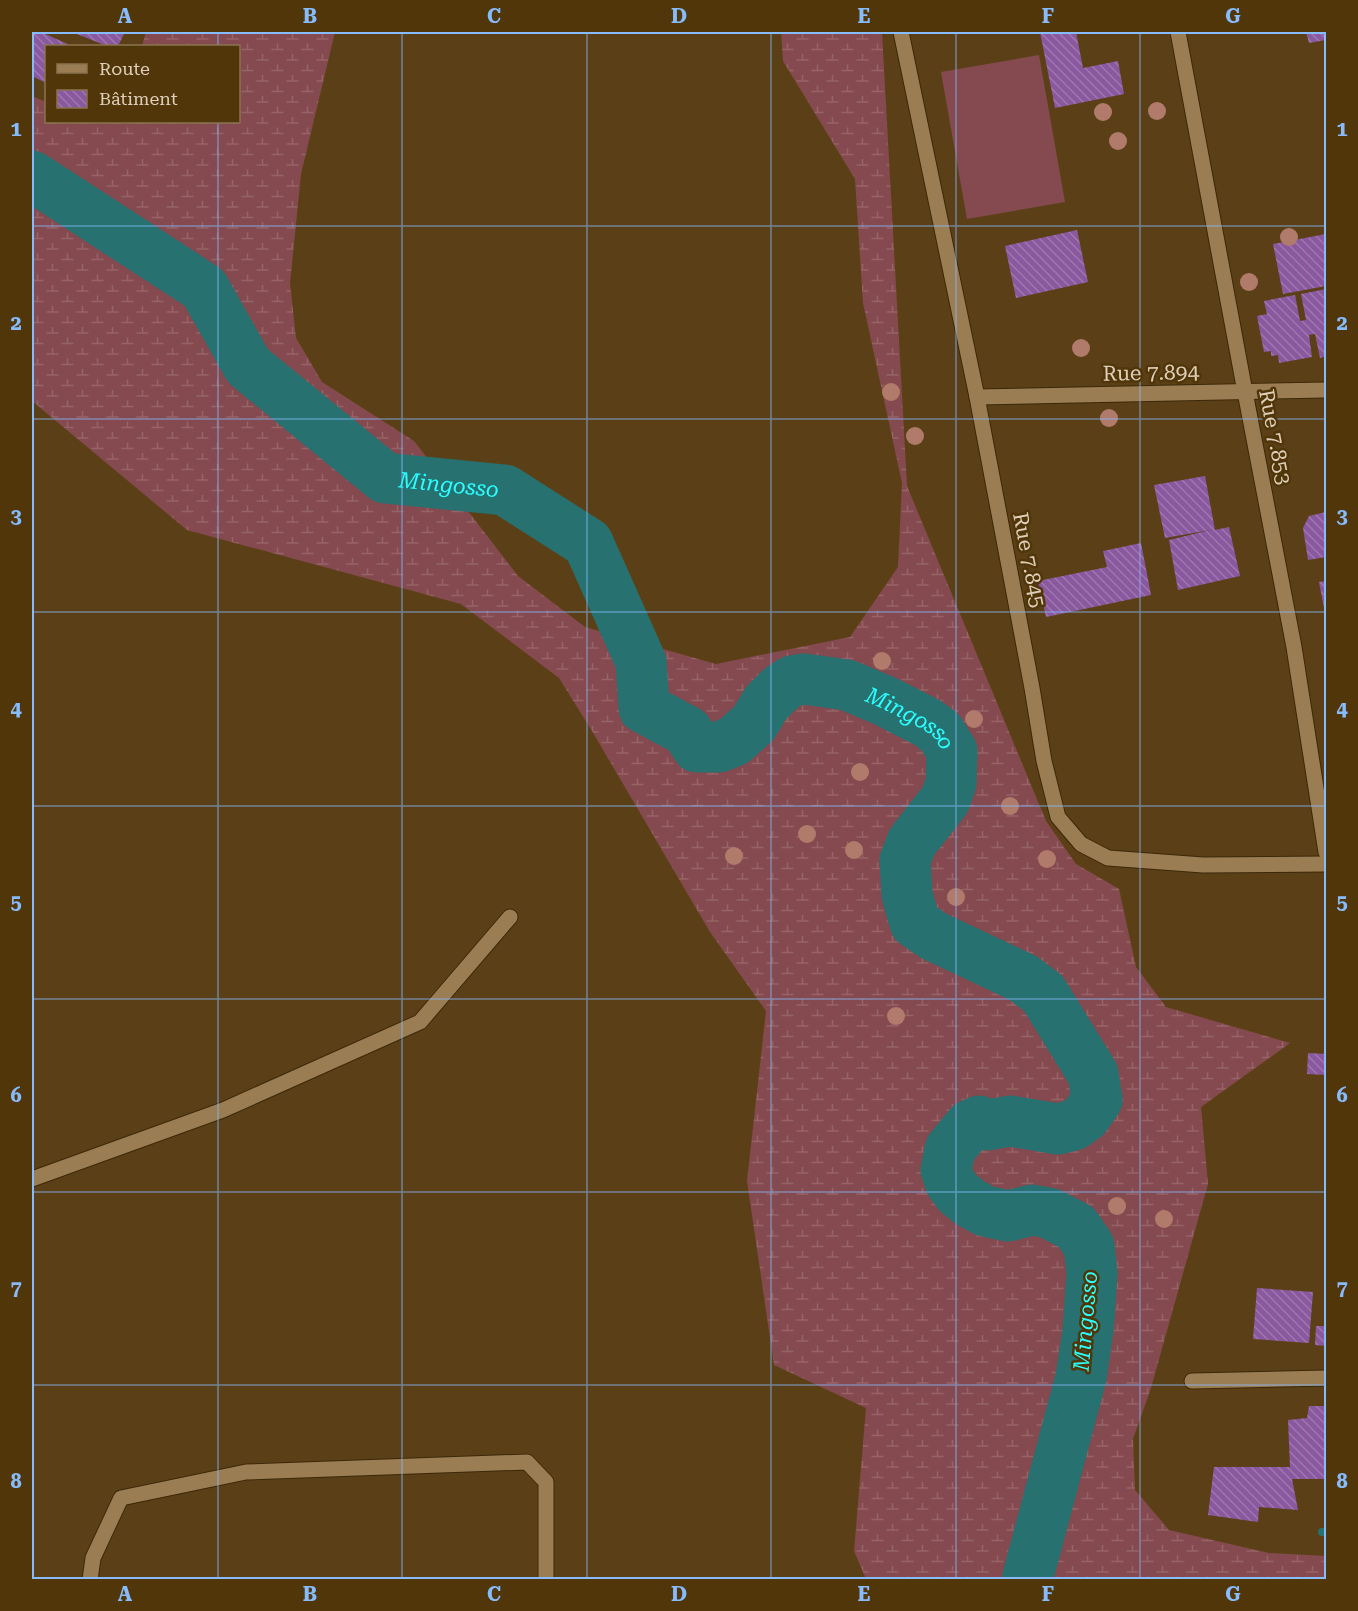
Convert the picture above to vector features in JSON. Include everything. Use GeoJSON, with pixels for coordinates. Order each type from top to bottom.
{"type":"FeatureCollection","features":[{"type":"Feature","properties":{"kind":"street","name":"Rue 7.845"},"geometry":{"type":"LineString","coordinates":[[901,32],[977,397],[1044,761],[1058,817],[1081,844],[1108,858],[1203,865],[1326,864]]}},
{"type":"Feature","properties":{"kind":"street","name":"Rue 7.853"},"geometry":{"type":"LineString","coordinates":[[1178,32],[1294,647],[1326,852]]}},
{"type":"Feature","properties":{"kind":"street","name":"Rue 7.894"},"geometry":{"type":"LineString","coordinates":[[977,397],[1326,390]]}},
{"type":"Feature","properties":{"kind":"street"},"geometry":{"type":"LineString","coordinates":[[32,1179],[223,1110],[420,1022],[510,917]]}},
{"type":"Feature","properties":{"kind":"street"},"geometry":{"type":"LineString","coordinates":[[1192,1381],[1326,1378]]}},
{"type":"Feature","properties":{"kind":"street"},"geometry":{"type":"LineString","coordinates":[[90,1580],[93,1558],[121,1498],[246,1472],[527,1462],[546,1482],[546,1580]]}},
{"type":"Feature","properties":{"kind":"green space"},"geometry":{"type":"Polygon","coordinates":[[[146,32],[335,32],[301,174],[290,283],[296,338],[322,382],[414,441],[518,576],[585,627],[716,664],[850,637],[898,567],[902,483],[863,303],[855,179],[783,61],[781,32],[882,32],[907,486],[1046,821],[1076,864],[1119,889],[1136,967],[1166,1007],[1290,1043],[1201,1107],[1208,1184],[1151,1388],[1133,1439],[1135,1490],[1169,1530],[1269,1553],[1326,1556],[1326,1579],[866,1579],[854,1551],[866,1408],[774,1365],[747,1181],[766,1011],[710,932],[559,678],[461,604],[187,530],[32,401],[32,96],[45,102],[45,123],[240,123],[240,45],[142,45],[146,32]]]}},
{"type":"Feature","properties":{"kind":"green space"},"geometry":{"type":"Polygon","coordinates":[[[1039,55],[1065,202],[967,219],[941,72],[1039,55]]]}},
{"type":"Feature","properties":{"kind":"building"},"geometry":{"type":"Polygon","coordinates":[[[32,32],[41,32],[70,45],[45,45],[45,82],[32,76],[32,32]]]}},
{"type":"Feature","properties":{"kind":"building"},"geometry":{"type":"Polygon","coordinates":[[[72,32],[125,32],[118,45],[104,45],[72,32]]]}},
{"type":"Feature","properties":{"kind":"building"},"geometry":{"type":"Polygon","coordinates":[[[1040,32],[1076,32],[1083,68],[1118,61],[1124,94],[1055,108],[1040,32]]]}},
{"type":"Feature","properties":{"kind":"building"},"geometry":{"type":"Polygon","coordinates":[[[1306,32],[1326,32],[1326,40],[1309,43],[1306,32]]]}},
{"type":"Feature","properties":{"kind":"building"},"geometry":{"type":"Polygon","coordinates":[[[1077,230],[1088,282],[1016,298],[1005,246],[1077,230]]]}},
{"type":"Feature","properties":{"kind":"building"},"geometry":{"type":"Polygon","coordinates":[[[1326,234],[1326,286],[1283,294],[1273,244],[1326,234]]]}},
{"type":"Feature","properties":{"kind":"building"},"geometry":{"type":"Polygon","coordinates":[[[1326,289],[1326,364],[1324,357],[1320,358],[1315,334],[1309,335],[1312,357],[1279,363],[1278,355],[1271,356],[1271,351],[1264,352],[1257,316],[1267,314],[1264,301],[1295,295],[1300,321],[1306,320],[1301,294],[1326,289]]]}},
{"type":"Feature","properties":{"kind":"building"},"geometry":{"type":"Polygon","coordinates":[[[1205,476],[1215,530],[1229,527],[1240,576],[1178,590],[1169,540],[1210,530],[1165,538],[1154,485],[1205,476]]]}},
{"type":"Feature","properties":{"kind":"building"},"geometry":{"type":"Polygon","coordinates":[[[1326,512],[1326,557],[1308,560],[1303,528],[1309,516],[1326,512]]]}},
{"type":"Feature","properties":{"kind":"building"},"geometry":{"type":"Polygon","coordinates":[[[1141,543],[1151,595],[1046,617],[1038,581],[1107,567],[1103,551],[1141,543]]]}},
{"type":"Feature","properties":{"kind":"building"},"geometry":{"type":"Polygon","coordinates":[[[1326,581],[1326,607],[1324,608],[1319,582],[1326,581]]]}},
{"type":"Feature","properties":{"kind":"building"},"geometry":{"type":"Polygon","coordinates":[[[1308,1053],[1326,1054],[1326,1075],[1307,1074],[1308,1053]]]}},
{"type":"Feature","properties":{"kind":"building"},"geometry":{"type":"Polygon","coordinates":[[[1257,1288],[1313,1292],[1309,1343],[1253,1339],[1257,1288]]]}},
{"type":"Feature","properties":{"kind":"building"},"geometry":{"type":"Polygon","coordinates":[[[1316,1326],[1326,1326],[1326,1346],[1315,1345],[1316,1326]]]}},
{"type":"Feature","properties":{"kind":"building"},"geometry":{"type":"Polygon","coordinates":[[[1309,1406],[1326,1406],[1326,1479],[1292,1479],[1298,1510],[1259,1507],[1258,1522],[1208,1515],[1214,1467],[1290,1467],[1288,1420],[1307,1418],[1309,1406]]]}},
{"type":"Feature","properties":{"kind":"waterway","name":"Mingosso"},"geometry":{"type":"LineString","coordinates":[[32,176],[204,288],[248,366],[385,478],[505,490],[588,543],[641,662],[644,708],[687,731],[697,747],[719,747],[734,741],[754,723],[766,703],[780,689],[792,681],[804,679],[847,685],[885,701],[928,723],[940,732],[952,751],[951,783],[945,800],[912,842],[905,860],[907,895],[915,923],[934,936],[1023,978],[1043,993],[1093,1074],[1097,1100],[1085,1117],[1074,1125],[1058,1129],[1010,1121],[988,1125],[979,1121],[970,1125],[950,1149],[946,1170],[950,1182],[958,1193],[985,1211],[1008,1216],[1032,1210],[1049,1213],[1076,1227],[1089,1246],[1092,1273],[1088,1330],[1081,1377],[1027,1580]]}}]}
